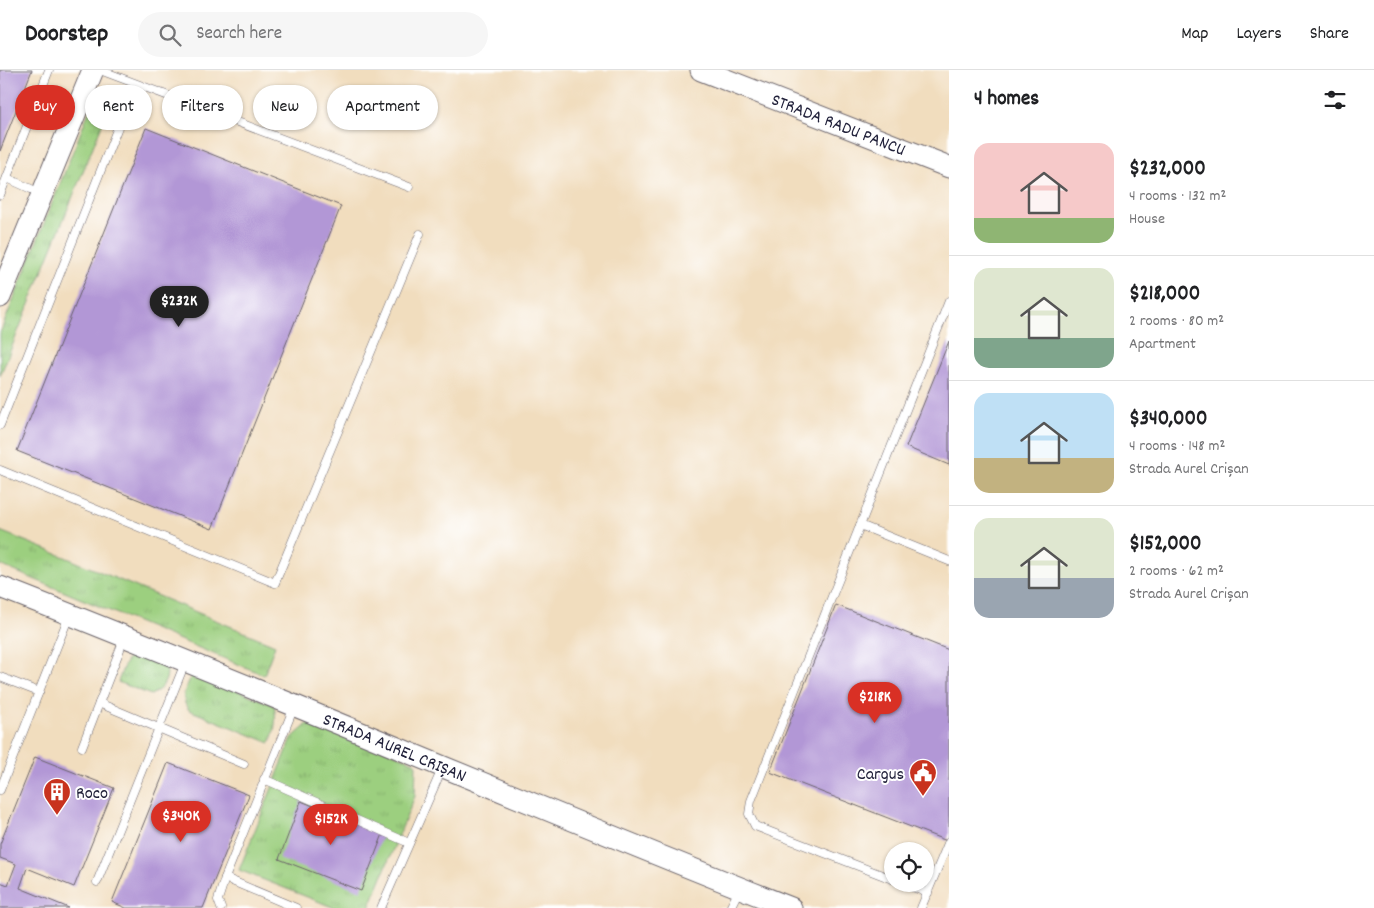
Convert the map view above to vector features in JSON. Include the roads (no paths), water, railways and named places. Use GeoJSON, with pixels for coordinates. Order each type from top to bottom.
{"type":"FeatureCollection","features":[{"type":"Feature","properties":{"kind":"main road"},"geometry":{"type":"LineString","coordinates":[[0,297],[93,70]]}},
{"type":"Feature","properties":{"kind":"main road","name":"STRADA RADU PANCU"},"geometry":{"type":"LineString","coordinates":[[701,70],[949,167]]}},
{"type":"Feature","properties":{"kind":"main road","name":"STRADA AUREL CRIȘAN"},"geometry":{"type":"LineString","coordinates":[[0,587],[791,908]]}},
{"type":"Feature","properties":{"kind":"lane"},"geometry":{"type":"LineString","coordinates":[[0,195],[49,70]]}},
{"type":"Feature","properties":{"kind":"lane"},"geometry":{"type":"LineString","coordinates":[[100,70],[409,187]]}},
{"type":"Feature","properties":{"kind":"lane"},"geometry":{"type":"LineString","coordinates":[[0,424],[135,84]]}},
{"type":"Feature","properties":{"kind":"lane"},"geometry":{"type":"LineString","coordinates":[[6,178],[42,194]]}},
{"type":"Feature","properties":{"kind":"lane"},"geometry":{"type":"LineString","coordinates":[[0,470],[275,583],[420,234]]}},
{"type":"Feature","properties":{"kind":"lane"},"geometry":{"type":"LineString","coordinates":[[884,876],[755,826],[749,814],[751,801],[949,301]]}},
{"type":"Feature","properties":{"kind":"lane"},"geometry":{"type":"LineString","coordinates":[[860,525],[949,561]]}},
{"type":"Feature","properties":{"kind":"lane"},"geometry":{"type":"LineString","coordinates":[[0,790],[70,614]]}},
{"type":"Feature","properties":{"kind":"lane"},"geometry":{"type":"LineString","coordinates":[[82,747],[125,637]]}},
{"type":"Feature","properties":{"kind":"lane"},"geometry":{"type":"LineString","coordinates":[[97,882],[186,661]]}},
{"type":"Feature","properties":{"kind":"lane"},"geometry":{"type":"LineString","coordinates":[[0,676],[39,692]]}},
{"type":"Feature","properties":{"kind":"lane"},"geometry":{"type":"LineString","coordinates":[[99,703],[244,764]]}},
{"type":"Feature","properties":{"kind":"lane"},"geometry":{"type":"LineString","coordinates":[[220,908],[218,900],[225,878],[295,706]]}},
{"type":"Feature","properties":{"kind":"lane"},"geometry":{"type":"LineString","coordinates":[[381,908],[442,767]]}},
{"type":"Feature","properties":{"kind":"lane"},"geometry":{"type":"LineString","coordinates":[[264,779],[409,843]]}},
{"type":"Feature","properties":{"kind":"lane"},"geometry":{"type":"LineString","coordinates":[[934,877],[949,841]]}},
{"type":"Feature","properties":{"kind":"lane"},"geometry":{"type":"LineString","coordinates":[[225,878],[296,908]]}},
{"type":"Feature","properties":{"kind":"lane"},"geometry":{"type":"LineString","coordinates":[[730,908],[740,888]]}},
{"type":"Feature","properties":{"kind":"lane"},"geometry":{"type":"LineString","coordinates":[[921,908],[928,892]]}},
{"type":"Feature","properties":{"kind":"place","name":"Cargus"},"geometry":{"type":"Point","coordinates":[923,797]}},
{"type":"Feature","properties":{"kind":"place","name":"Roco"},"geometry":{"type":"Point","coordinates":[57,816]}}]}
